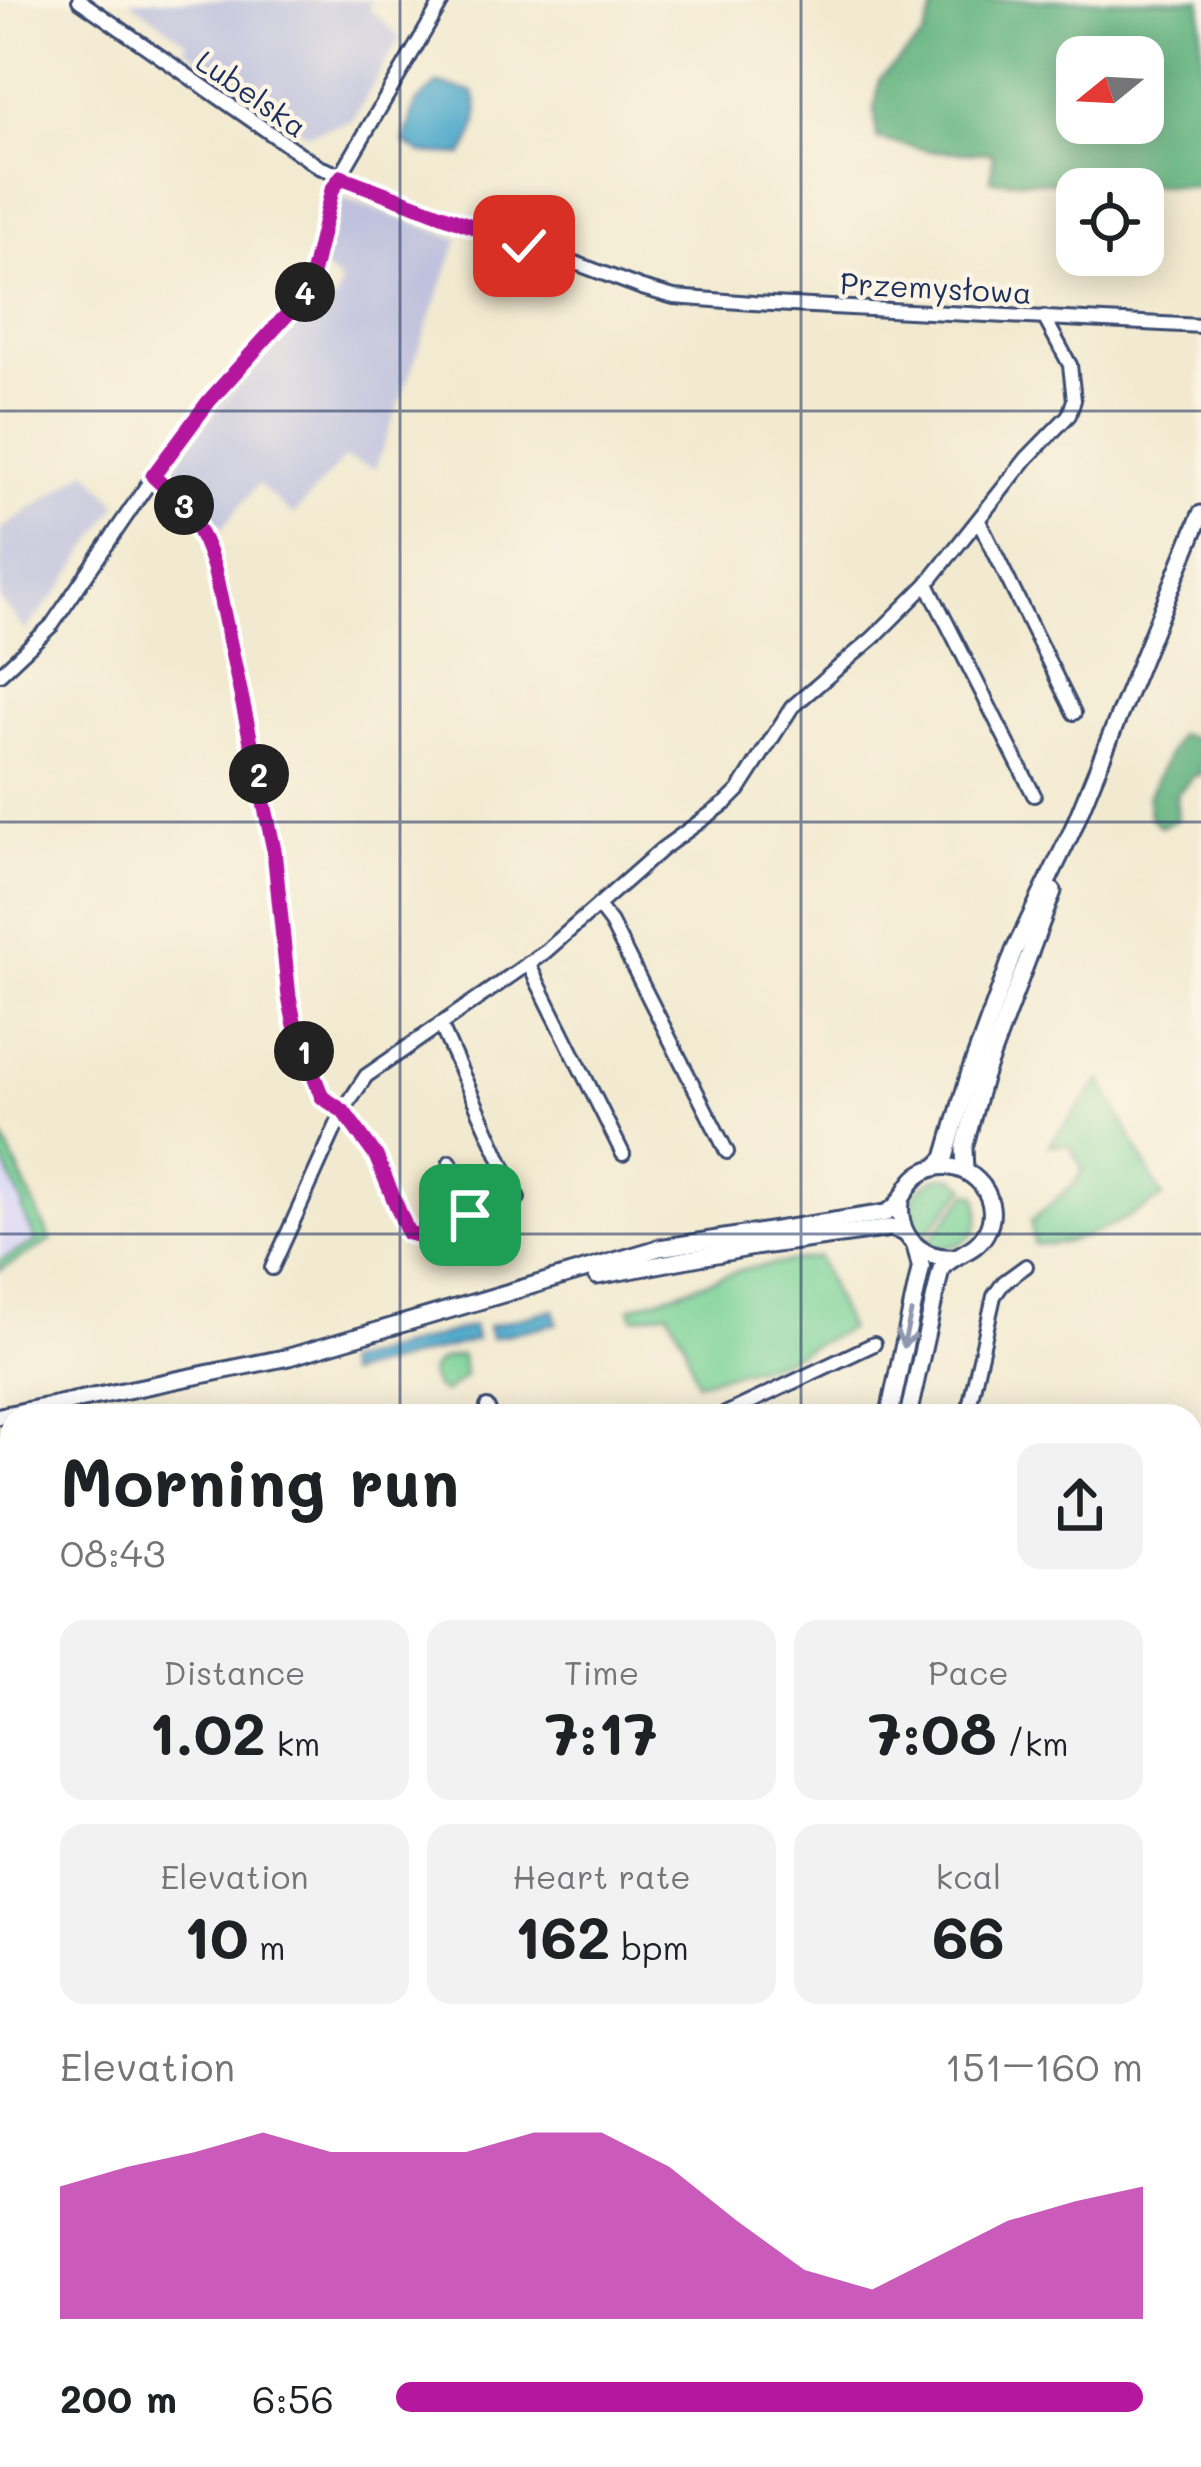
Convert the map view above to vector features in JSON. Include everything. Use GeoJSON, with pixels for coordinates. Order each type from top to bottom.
{"type":"FeatureCollection","features":[{"type":"Feature","properties":{"kind":"highway"},"geometry":{"type":"LineString","coordinates":[[892,1404],[921,1267],[910,1240]]}},
{"type":"Feature","properties":{"kind":"main road"},"geometry":{"type":"LineString","coordinates":[[60,1404],[289,1358],[659,1248],[892,1211],[914,1179],[946,1158],[970,1072],[1014,951],[1072,831],[1201,514]]}},
{"type":"Feature","properties":{"kind":"main road"},"geometry":{"type":"LineString","coordinates":[[965,1171],[964,1148],[983,1078],[1072,831]]}},
{"type":"Feature","properties":{"kind":"main road"},"geometry":{"type":"LineString","coordinates":[[911,1404],[939,1275],[944,1264],[984,1237],[992,1213],[986,1189],[965,1171],[936,1167]]}},
{"type":"Feature","properties":{"kind":"main road"},"geometry":{"type":"LineString","coordinates":[[901,1202],[910,1240]]}},
{"type":"Feature","properties":{"kind":"main road"},"geometry":{"type":"LineString","coordinates":[[536,1287],[891,1228],[930,1255],[954,1257]]}},
{"type":"Feature","properties":{"kind":"street","name":"Lubelska"},"geometry":{"type":"LineString","coordinates":[[79,0],[301,157],[341,177],[612,279],[674,297],[753,302]]}},
{"type":"Feature","properties":{"kind":"street"},"geometry":{"type":"LineString","coordinates":[[0,674],[52,625],[209,401],[302,298],[310,284],[332,190],[443,0]]}},
{"type":"Feature","properties":{"kind":"street","name":"Przemysłowa"},"geometry":{"type":"LineString","coordinates":[[753,302],[1197,325]]}},
{"type":"Feature","properties":{"kind":"street"},"geometry":{"type":"LineString","coordinates":[[272,1268],[343,1111],[365,1076],[528,963],[739,790],[792,707],[927,584],[1027,458],[1069,415],[1074,400],[1070,365],[1044,317]]}},
{"type":"Feature","properties":{"kind":"street"},"geometry":{"type":"LineString","coordinates":[[153,476],[185,505],[204,535],[271,829],[290,1009],[322,1097],[343,1111],[376,1156],[408,1233],[417,1235],[470,1215],[472,1208],[450,1162]]}},
{"type":"Feature","properties":{"kind":"street"},"geometry":{"type":"LineString","coordinates":[[979,521],[1074,713]]}},
{"type":"Feature","properties":{"kind":"street"},"geometry":{"type":"LineString","coordinates":[[927,584],[1034,794]]}},
{"type":"Feature","properties":{"kind":"street"},"geometry":{"type":"LineString","coordinates":[[598,906],[727,1152]]}},
{"type":"Feature","properties":{"kind":"street"},"geometry":{"type":"LineString","coordinates":[[528,963],[623,1154]]}},
{"type":"Feature","properties":{"kind":"street"},"geometry":{"type":"LineString","coordinates":[[440,1024],[518,1198]]}},
{"type":"Feature","properties":{"kind":"street"},"geometry":{"type":"LineString","coordinates":[[971,1404],[994,1295],[1026,1266]]}},
{"type":"Feature","properties":{"kind":"street"},"geometry":{"type":"LineString","coordinates":[[746,1404],[874,1344]]}},
{"type":"Feature","properties":{"kind":"shaded area"},"geometry":{"type":"Polygon","coordinates":[[[129,0],[372,0],[368,7],[400,38],[352,121],[307,134],[185,48],[187,42],[129,0]]]}},
{"type":"Feature","properties":{"kind":"shaded area"},"geometry":{"type":"Polygon","coordinates":[[[342,198],[459,239],[375,469],[344,458],[293,516],[258,484],[222,529],[169,473],[313,297],[335,302],[341,283],[323,268],[342,198]]]}},
{"type":"Feature","properties":{"kind":"shaded area"},"geometry":{"type":"Polygon","coordinates":[[[88,470],[118,504],[63,586],[25,631],[0,600],[0,530],[88,470]]]}},
{"type":"Feature","properties":{"kind":"shaded area"},"geometry":{"type":"Polygon","coordinates":[[[0,1131],[51,1241],[0,1270],[0,1131]]]}},
{"type":"Feature","properties":{"kind":"green space"},"geometry":{"type":"Polygon","coordinates":[[[937,0],[1201,0],[1201,187],[1164,186],[1164,168],[1056,168],[1056,182],[991,180],[993,153],[932,151],[877,139],[880,78],[923,38],[937,0]]]}},
{"type":"Feature","properties":{"kind":"green space"},"geometry":{"type":"Polygon","coordinates":[[[1178,734],[1201,741],[1201,775],[1196,774],[1176,795],[1178,819],[1161,827],[1149,816],[1148,796],[1178,734]]]}},
{"type":"Feature","properties":{"kind":"green space"},"geometry":{"type":"Polygon","coordinates":[[[1101,1080],[1163,1198],[1085,1237],[1034,1244],[1031,1221],[1075,1183],[1083,1169],[1068,1145],[1049,1145],[1101,1080]]]}},
{"type":"Feature","properties":{"kind":"green space"},"geometry":{"type":"Polygon","coordinates":[[[0,1131],[51,1241],[0,1270],[0,1261],[36,1241],[4,1162],[0,1162],[0,1131]]]}},
{"type":"Feature","properties":{"kind":"green space"},"geometry":{"type":"Polygon","coordinates":[[[940,1177],[955,1178],[967,1187],[921,1239],[911,1220],[912,1202],[922,1187],[940,1177]]]}},
{"type":"Feature","properties":{"kind":"green space"},"geometry":{"type":"Polygon","coordinates":[[[969,1193],[976,1194],[979,1206],[972,1235],[955,1245],[932,1246],[930,1239],[969,1193]]]}},
{"type":"Feature","properties":{"kind":"green space"},"geometry":{"type":"Polygon","coordinates":[[[818,1257],[848,1329],[782,1360],[697,1382],[668,1311],[634,1318],[630,1308],[744,1269],[818,1257]]]}},
{"type":"Feature","properties":{"kind":"green space"},"geometry":{"type":"Polygon","coordinates":[[[461,1355],[465,1376],[444,1393],[429,1374],[442,1360],[461,1355]]]}},
{"type":"Feature","properties":{"kind":"water"},"geometry":{"type":"Polygon","coordinates":[[[438,84],[473,92],[476,100],[477,125],[463,155],[421,153],[404,142],[416,103],[438,84]]]}},
{"type":"Feature","properties":{"kind":"water"},"geometry":{"type":"Polygon","coordinates":[[[554,1309],[557,1323],[491,1338],[488,1326],[554,1309]]]}},
{"type":"Feature","properties":{"kind":"water"},"geometry":{"type":"Polygon","coordinates":[[[473,1326],[476,1340],[346,1375],[343,1363],[473,1326]]]}},
{"type":"Feature","properties":{"kind":"route"},"geometry":{"type":"LineString","coordinates":[[470,1215],[417,1235],[408,1233],[376,1156],[343,1111],[322,1097],[290,1009],[278,869],[214,568],[204,535],[185,505],[153,476],[209,401],[302,298],[310,284],[332,190],[341,177],[524,246]]}}]}
